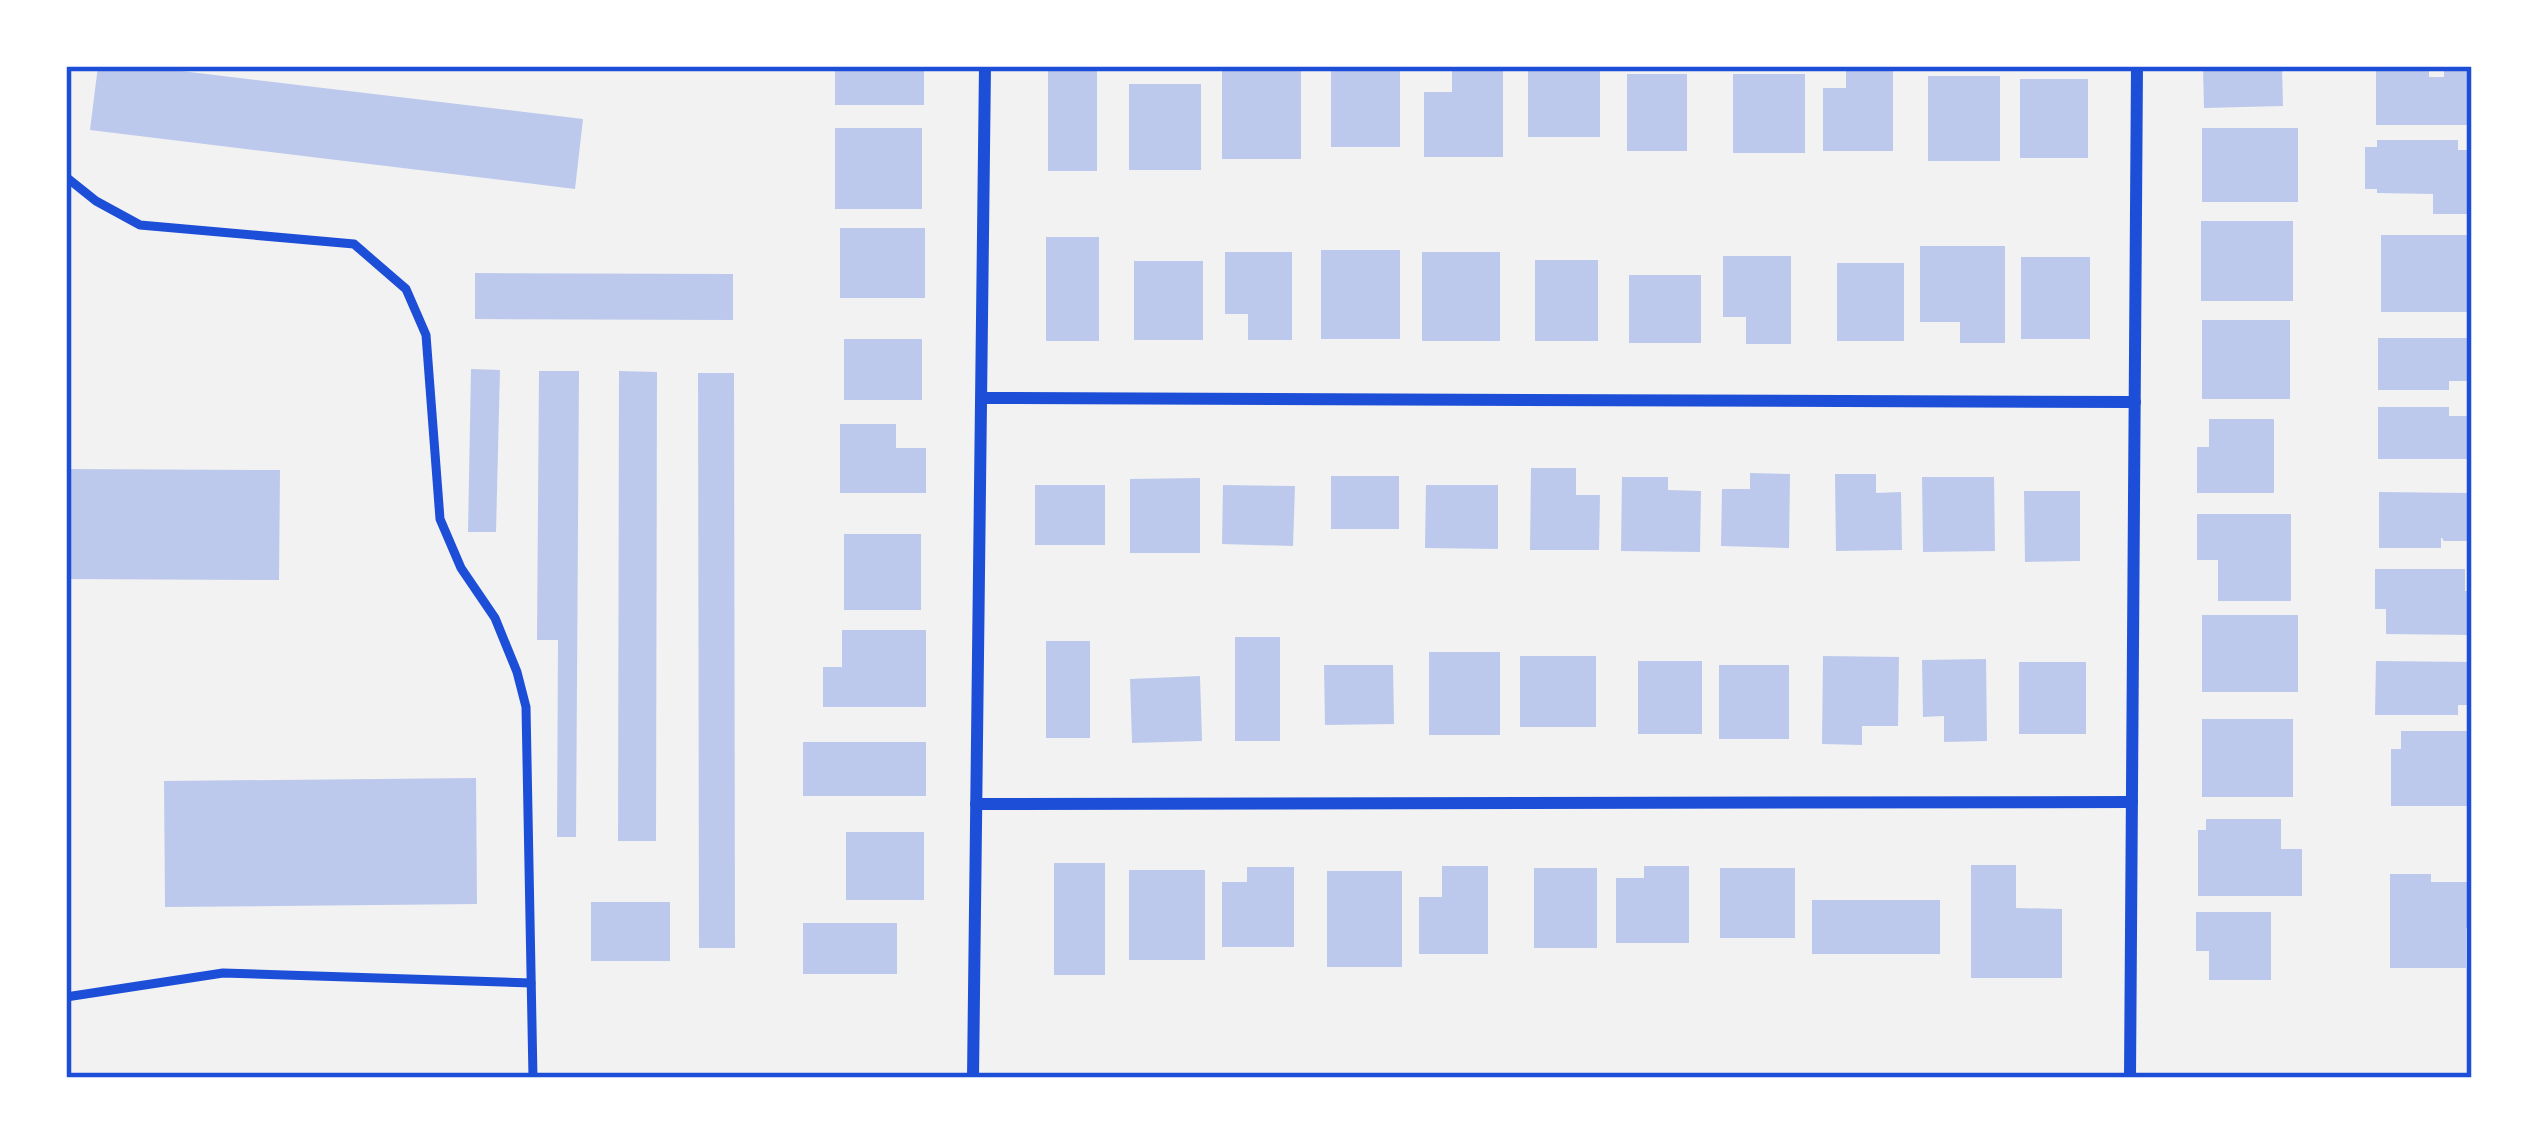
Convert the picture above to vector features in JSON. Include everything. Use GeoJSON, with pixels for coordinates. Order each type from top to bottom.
{"type":"FeatureCollection","features":[{"type":"Feature","properties":{"kind":"street"},"geometry":{"type":"LineString","coordinates":[[973,1078],[985,66]]}},
{"type":"Feature","properties":{"kind":"street"},"geometry":{"type":"LineString","coordinates":[[2130,1078],[2137,66]]}},
{"type":"Feature","properties":{"kind":"street"},"geometry":{"type":"LineString","coordinates":[[982,398],[2135,402]]}},
{"type":"Feature","properties":{"kind":"street"},"geometry":{"type":"LineString","coordinates":[[976,804],[2132,802]]}},
{"type":"Feature","properties":{"kind":"lane"},"geometry":{"type":"LineString","coordinates":[[66,176],[96,201],[140,225],[354,244],[406,289],[426,335],[440,519],[461,568],[495,618],[526,707],[532,1078]]}},
{"type":"Feature","properties":{"kind":"lane"},"geometry":{"type":"LineString","coordinates":[[66,997],[223,973],[531,983]]}},
{"type":"Feature","properties":{"kind":"building"},"geometry":{"type":"Polygon","coordinates":[[[98,66],[140,66],[583,119],[575,189],[90,130],[98,66]]]}},
{"type":"Feature","properties":{"kind":"building"},"geometry":{"type":"Polygon","coordinates":[[[835,66],[924,66],[924,105],[835,105],[835,66]]]}},
{"type":"Feature","properties":{"kind":"building"},"geometry":{"type":"Polygon","coordinates":[[[1528,66],[1600,66],[1600,137],[1528,137],[1528,66]]]}},
{"type":"Feature","properties":{"kind":"building"},"geometry":{"type":"Polygon","coordinates":[[[2203,66],[2282,66],[2283,106],[2204,108],[2203,66]]]}},
{"type":"Feature","properties":{"kind":"building"},"geometry":{"type":"Polygon","coordinates":[[[2376,66],[2429,66],[2429,77],[2444,77],[2444,71],[2472,71],[2472,125],[2376,125],[2376,66]]]}},
{"type":"Feature","properties":{"kind":"building"},"geometry":{"type":"Polygon","coordinates":[[[1846,68],[1893,68],[1893,151],[1823,151],[1823,88],[1846,88],[1846,68]]]}},
{"type":"Feature","properties":{"kind":"building"},"geometry":{"type":"Polygon","coordinates":[[[1222,69],[1301,69],[1301,159],[1222,159],[1222,69]]]}},
{"type":"Feature","properties":{"kind":"building"},"geometry":{"type":"Polygon","coordinates":[[[1331,70],[1400,70],[1400,147],[1331,147],[1331,70]]]}},
{"type":"Feature","properties":{"kind":"building"},"geometry":{"type":"Polygon","coordinates":[[[1452,70],[1503,70],[1503,157],[1424,157],[1424,92],[1452,92],[1452,70]]]}},
{"type":"Feature","properties":{"kind":"building"},"geometry":{"type":"Polygon","coordinates":[[[1048,71],[1097,71],[1097,171],[1048,171],[1048,71]]]}},
{"type":"Feature","properties":{"kind":"building"},"geometry":{"type":"Polygon","coordinates":[[[1627,74],[1687,74],[1687,151],[1627,151],[1627,74]]]}},
{"type":"Feature","properties":{"kind":"building"},"geometry":{"type":"Polygon","coordinates":[[[1733,74],[1805,74],[1805,153],[1733,153],[1733,74]]]}},
{"type":"Feature","properties":{"kind":"building"},"geometry":{"type":"Polygon","coordinates":[[[1928,76],[2000,76],[2000,161],[1928,161],[1928,76]]]}},
{"type":"Feature","properties":{"kind":"building"},"geometry":{"type":"Polygon","coordinates":[[[2020,79],[2088,79],[2088,158],[2020,158],[2020,79]]]}},
{"type":"Feature","properties":{"kind":"building"},"geometry":{"type":"Polygon","coordinates":[[[1129,84],[1201,84],[1201,170],[1129,170],[1129,84]]]}},
{"type":"Feature","properties":{"kind":"building"},"geometry":{"type":"Polygon","coordinates":[[[835,128],[922,128],[922,209],[835,209],[835,128]]]}},
{"type":"Feature","properties":{"kind":"building"},"geometry":{"type":"Polygon","coordinates":[[[2202,128],[2298,128],[2298,202],[2202,202],[2202,128]]]}},
{"type":"Feature","properties":{"kind":"building"},"geometry":{"type":"Polygon","coordinates":[[[2377,140],[2458,140],[2458,150],[2472,150],[2472,214],[2433,214],[2433,194],[2365,189],[2365,147],[2377,147],[2377,140]]]}},
{"type":"Feature","properties":{"kind":"building"},"geometry":{"type":"Polygon","coordinates":[[[2201,221],[2293,221],[2293,301],[2201,301],[2201,221]]]}},
{"type":"Feature","properties":{"kind":"building"},"geometry":{"type":"Polygon","coordinates":[[[840,228],[925,228],[925,298],[840,298],[840,228]]]}},
{"type":"Feature","properties":{"kind":"building"},"geometry":{"type":"Polygon","coordinates":[[[2381,235],[2472,235],[2472,312],[2381,312],[2381,235]]]}},
{"type":"Feature","properties":{"kind":"building"},"geometry":{"type":"Polygon","coordinates":[[[1046,237],[1099,237],[1099,341],[1046,341],[1046,237]]]}},
{"type":"Feature","properties":{"kind":"building"},"geometry":{"type":"Polygon","coordinates":[[[1920,246],[2005,246],[2005,343],[1960,343],[1960,322],[1920,322],[1920,246]]]}},
{"type":"Feature","properties":{"kind":"building"},"geometry":{"type":"Polygon","coordinates":[[[1321,250],[1400,250],[1400,339],[1321,339],[1321,250]]]}},
{"type":"Feature","properties":{"kind":"building"},"geometry":{"type":"Polygon","coordinates":[[[1225,252],[1292,252],[1292,340],[1248,340],[1248,314],[1225,314],[1225,252]]]}},
{"type":"Feature","properties":{"kind":"building"},"geometry":{"type":"Polygon","coordinates":[[[1422,252],[1500,252],[1500,341],[1422,341],[1422,252]]]}},
{"type":"Feature","properties":{"kind":"building"},"geometry":{"type":"Polygon","coordinates":[[[1723,256],[1791,256],[1791,344],[1746,344],[1746,317],[1723,317],[1723,256]]]}},
{"type":"Feature","properties":{"kind":"building"},"geometry":{"type":"Polygon","coordinates":[[[2021,257],[2090,257],[2090,339],[2021,339],[2021,257]]]}},
{"type":"Feature","properties":{"kind":"building"},"geometry":{"type":"Polygon","coordinates":[[[1535,260],[1598,260],[1598,341],[1535,341],[1535,260]]]}},
{"type":"Feature","properties":{"kind":"building"},"geometry":{"type":"Polygon","coordinates":[[[1134,261],[1203,261],[1203,340],[1134,340],[1134,261]]]}},
{"type":"Feature","properties":{"kind":"building"},"geometry":{"type":"Polygon","coordinates":[[[1837,263],[1904,263],[1904,341],[1837,341],[1837,263]]]}},
{"type":"Feature","properties":{"kind":"building"},"geometry":{"type":"Polygon","coordinates":[[[475,273],[733,274],[733,320],[475,319],[475,273]]]}},
{"type":"Feature","properties":{"kind":"building"},"geometry":{"type":"Polygon","coordinates":[[[1629,275],[1701,275],[1701,343],[1629,343],[1629,275]]]}},
{"type":"Feature","properties":{"kind":"building"},"geometry":{"type":"Polygon","coordinates":[[[2202,320],[2290,320],[2290,399],[2202,399],[2202,320]]]}},
{"type":"Feature","properties":{"kind":"building"},"geometry":{"type":"Polygon","coordinates":[[[2378,338],[2472,338],[2472,381],[2449,381],[2449,390],[2378,390],[2378,338]]]}},
{"type":"Feature","properties":{"kind":"building"},"geometry":{"type":"Polygon","coordinates":[[[844,339],[922,339],[922,400],[844,400],[844,339]]]}},
{"type":"Feature","properties":{"kind":"building"},"geometry":{"type":"Polygon","coordinates":[[[471,369],[500,370],[496,532],[468,532],[471,369]]]}},
{"type":"Feature","properties":{"kind":"building"},"geometry":{"type":"Polygon","coordinates":[[[539,371],[579,371],[576,837],[557,837],[558,640],[537,640],[539,371]]]}},
{"type":"Feature","properties":{"kind":"building"},"geometry":{"type":"Polygon","coordinates":[[[619,371],[657,372],[656,841],[618,841],[619,371]]]}},
{"type":"Feature","properties":{"kind":"building"},"geometry":{"type":"Polygon","coordinates":[[[698,373],[734,373],[735,948],[699,948],[698,373]]]}},
{"type":"Feature","properties":{"kind":"building"},"geometry":{"type":"Polygon","coordinates":[[[2378,407],[2449,407],[2449,416],[2472,416],[2472,459],[2378,459],[2378,407]]]}},
{"type":"Feature","properties":{"kind":"building"},"geometry":{"type":"Polygon","coordinates":[[[2209,419],[2274,419],[2274,493],[2197,493],[2197,447],[2209,447],[2209,419]]]}},
{"type":"Feature","properties":{"kind":"building"},"geometry":{"type":"Polygon","coordinates":[[[840,424],[896,424],[896,448],[926,448],[926,493],[840,493],[840,424]]]}},
{"type":"Feature","properties":{"kind":"building"},"geometry":{"type":"Polygon","coordinates":[[[1531,468],[1576,468],[1576,495],[1600,495],[1599,550],[1530,550],[1531,468]]]}},
{"type":"Feature","properties":{"kind":"building"},"geometry":{"type":"Polygon","coordinates":[[[66,469],[280,470],[279,580],[66,579],[66,469]]]}},
{"type":"Feature","properties":{"kind":"building"},"geometry":{"type":"Polygon","coordinates":[[[1750,473],[1790,474],[1789,548],[1721,546],[1722,489],[1750,489],[1750,473]]]}},
{"type":"Feature","properties":{"kind":"building"},"geometry":{"type":"Polygon","coordinates":[[[1835,474],[1876,474],[1876,493],[1901,492],[1902,550],[1836,551],[1835,474]]]}},
{"type":"Feature","properties":{"kind":"building"},"geometry":{"type":"Polygon","coordinates":[[[1331,476],[1399,476],[1399,529],[1331,529],[1331,476]]]}},
{"type":"Feature","properties":{"kind":"building"},"geometry":{"type":"Polygon","coordinates":[[[1622,477],[1668,477],[1668,490],[1701,491],[1700,552],[1621,551],[1622,477]]]}},
{"type":"Feature","properties":{"kind":"building"},"geometry":{"type":"Polygon","coordinates":[[[1922,477],[1994,477],[1995,551],[1923,552],[1922,477]]]}},
{"type":"Feature","properties":{"kind":"building"},"geometry":{"type":"Polygon","coordinates":[[[1200,478],[1200,553],[1130,553],[1130,479],[1200,478]]]}},
{"type":"Feature","properties":{"kind":"building"},"geometry":{"type":"Polygon","coordinates":[[[1035,485],[1105,485],[1105,545],[1035,545],[1035,485]]]}},
{"type":"Feature","properties":{"kind":"building"},"geometry":{"type":"Polygon","coordinates":[[[1223,485],[1295,486],[1293,546],[1222,544],[1223,485]]]}},
{"type":"Feature","properties":{"kind":"building"},"geometry":{"type":"Polygon","coordinates":[[[1426,485],[1498,485],[1498,549],[1425,548],[1426,485]]]}},
{"type":"Feature","properties":{"kind":"building"},"geometry":{"type":"Polygon","coordinates":[[[2024,491],[2080,491],[2080,561],[2025,562],[2024,491]]]}},
{"type":"Feature","properties":{"kind":"building"},"geometry":{"type":"Polygon","coordinates":[[[2379,492],[2468,493],[2472,541],[2441,537],[2441,548],[2379,548],[2379,492]]]}},
{"type":"Feature","properties":{"kind":"building"},"geometry":{"type":"Polygon","coordinates":[[[2197,514],[2291,514],[2291,601],[2218,601],[2218,560],[2197,560],[2197,514]]]}},
{"type":"Feature","properties":{"kind":"building"},"geometry":{"type":"Polygon","coordinates":[[[844,534],[921,534],[921,610],[844,610],[844,534]]]}},
{"type":"Feature","properties":{"kind":"building"},"geometry":{"type":"Polygon","coordinates":[[[2375,569],[2465,569],[2465,591],[2472,591],[2472,635],[2386,634],[2386,609],[2375,609],[2375,569]]]}},
{"type":"Feature","properties":{"kind":"building"},"geometry":{"type":"Polygon","coordinates":[[[2202,615],[2298,615],[2298,692],[2202,692],[2202,615]]]}},
{"type":"Feature","properties":{"kind":"building"},"geometry":{"type":"Polygon","coordinates":[[[842,630],[926,630],[926,707],[823,707],[823,667],[842,667],[842,630]]]}},
{"type":"Feature","properties":{"kind":"building"},"geometry":{"type":"Polygon","coordinates":[[[1235,637],[1280,637],[1280,741],[1235,741],[1235,637]]]}},
{"type":"Feature","properties":{"kind":"building"},"geometry":{"type":"Polygon","coordinates":[[[1046,641],[1090,641],[1090,738],[1046,738],[1046,641]]]}},
{"type":"Feature","properties":{"kind":"building"},"geometry":{"type":"Polygon","coordinates":[[[1429,652],[1500,652],[1500,735],[1429,735],[1429,652]]]}},
{"type":"Feature","properties":{"kind":"building"},"geometry":{"type":"Polygon","coordinates":[[[1520,656],[1596,656],[1596,727],[1520,727],[1520,656]]]}},
{"type":"Feature","properties":{"kind":"building"},"geometry":{"type":"Polygon","coordinates":[[[1823,656],[1899,657],[1898,726],[1862,726],[1862,745],[1822,744],[1823,656]]]}},
{"type":"Feature","properties":{"kind":"building"},"geometry":{"type":"Polygon","coordinates":[[[1986,659],[1987,741],[1944,742],[1944,716],[1923,717],[1922,660],[1986,659]]]}},
{"type":"Feature","properties":{"kind":"building"},"geometry":{"type":"Polygon","coordinates":[[[1638,661],[1702,661],[1702,734],[1638,734],[1638,661]]]}},
{"type":"Feature","properties":{"kind":"building"},"geometry":{"type":"Polygon","coordinates":[[[2376,661],[2472,662],[2472,705],[2458,705],[2458,715],[2375,715],[2376,661]]]}},
{"type":"Feature","properties":{"kind":"building"},"geometry":{"type":"Polygon","coordinates":[[[2019,662],[2086,662],[2086,734],[2019,734],[2019,662]]]}},
{"type":"Feature","properties":{"kind":"building"},"geometry":{"type":"Polygon","coordinates":[[[1324,665],[1393,665],[1394,724],[1325,725],[1324,665]]]}},
{"type":"Feature","properties":{"kind":"building"},"geometry":{"type":"Polygon","coordinates":[[[1719,665],[1789,665],[1789,739],[1719,739],[1719,665]]]}},
{"type":"Feature","properties":{"kind":"building"},"geometry":{"type":"Polygon","coordinates":[[[1200,676],[1202,741],[1132,743],[1130,679],[1200,676]]]}},
{"type":"Feature","properties":{"kind":"building"},"geometry":{"type":"Polygon","coordinates":[[[2202,719],[2293,719],[2293,797],[2202,797],[2202,719]]]}},
{"type":"Feature","properties":{"kind":"building"},"geometry":{"type":"Polygon","coordinates":[[[2401,731],[2472,731],[2468,806],[2391,806],[2391,749],[2401,749],[2401,731]]]}},
{"type":"Feature","properties":{"kind":"building"},"geometry":{"type":"Polygon","coordinates":[[[803,742],[926,742],[926,796],[803,796],[803,742]]]}},
{"type":"Feature","properties":{"kind":"building"},"geometry":{"type":"Polygon","coordinates":[[[476,778],[477,904],[165,907],[164,781],[476,778]]]}},
{"type":"Feature","properties":{"kind":"building"},"geometry":{"type":"Polygon","coordinates":[[[2206,819],[2281,819],[2281,849],[2302,849],[2302,896],[2198,896],[2198,830],[2206,830],[2206,819]]]}},
{"type":"Feature","properties":{"kind":"building"},"geometry":{"type":"Polygon","coordinates":[[[846,832],[924,832],[924,900],[846,900],[846,832]]]}},
{"type":"Feature","properties":{"kind":"building"},"geometry":{"type":"Polygon","coordinates":[[[1054,863],[1105,863],[1105,975],[1054,975],[1054,863]]]}},
{"type":"Feature","properties":{"kind":"building"},"geometry":{"type":"Polygon","coordinates":[[[1971,865],[2016,865],[2016,908],[2062,909],[2062,978],[1971,978],[1971,865]]]}},
{"type":"Feature","properties":{"kind":"building"},"geometry":{"type":"Polygon","coordinates":[[[1442,866],[1488,866],[1488,954],[1419,954],[1419,897],[1442,897],[1442,866]]]}},
{"type":"Feature","properties":{"kind":"building"},"geometry":{"type":"Polygon","coordinates":[[[1644,866],[1689,866],[1689,943],[1616,943],[1616,878],[1644,878],[1644,866]]]}},
{"type":"Feature","properties":{"kind":"building"},"geometry":{"type":"Polygon","coordinates":[[[1247,867],[1294,867],[1294,947],[1222,947],[1222,882],[1247,882],[1247,867]]]}},
{"type":"Feature","properties":{"kind":"building"},"geometry":{"type":"Polygon","coordinates":[[[1534,868],[1597,868],[1597,948],[1534,948],[1534,868]]]}},
{"type":"Feature","properties":{"kind":"building"},"geometry":{"type":"Polygon","coordinates":[[[1720,868],[1795,868],[1795,938],[1720,938],[1720,868]]]}},
{"type":"Feature","properties":{"kind":"building"},"geometry":{"type":"Polygon","coordinates":[[[1129,870],[1205,870],[1205,960],[1129,960],[1129,870]]]}},
{"type":"Feature","properties":{"kind":"building"},"geometry":{"type":"Polygon","coordinates":[[[1327,871],[1402,871],[1402,967],[1327,967],[1327,871]]]}},
{"type":"Feature","properties":{"kind":"building"},"geometry":{"type":"Polygon","coordinates":[[[2390,874],[2431,874],[2431,882],[2469,882],[2472,928],[2466,928],[2466,968],[2390,968],[2390,874]]]}},
{"type":"Feature","properties":{"kind":"building"},"geometry":{"type":"Polygon","coordinates":[[[1812,900],[1940,900],[1940,954],[1812,954],[1812,900]]]}},
{"type":"Feature","properties":{"kind":"building"},"geometry":{"type":"Polygon","coordinates":[[[591,902],[670,902],[670,961],[591,961],[591,902]]]}},
{"type":"Feature","properties":{"kind":"building"},"geometry":{"type":"Polygon","coordinates":[[[2196,912],[2271,912],[2271,980],[2209,980],[2209,951],[2196,951],[2196,912]]]}},
{"type":"Feature","properties":{"kind":"building"},"geometry":{"type":"Polygon","coordinates":[[[803,923],[897,923],[897,974],[803,974],[803,923]]]}}]}
